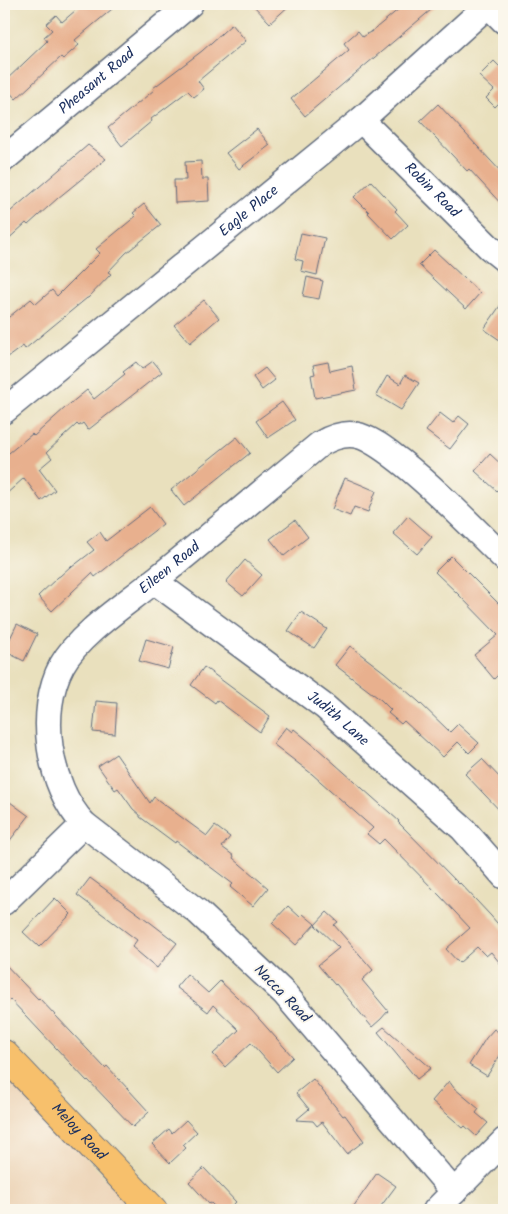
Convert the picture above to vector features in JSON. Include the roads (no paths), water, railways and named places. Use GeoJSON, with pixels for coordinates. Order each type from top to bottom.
{"type":"FeatureCollection","features":[{"type":"Feature","properties":{"kind":"main road","name":"Meloy Road"},"geometry":{"type":"LineString","coordinates":[[4,1054],[154,1210]]}},
{"type":"Feature","properties":{"kind":"street","name":"Pheasant Road"},"geometry":{"type":"LineString","coordinates":[[4,159],[190,4]]}},
{"type":"Feature","properties":{"kind":"street","name":"Eagle Place"},"geometry":{"type":"LineString","coordinates":[[4,411],[493,10]]}},
{"type":"Feature","properties":{"kind":"street","name":"Robin Road"},"geometry":{"type":"LineString","coordinates":[[361,120],[489,247],[504,259]]}},
{"type":"Feature","properties":{"kind":"street","name":"Eileen Road"},"geometry":{"type":"LineString","coordinates":[[84,824],[68,805],[60,786],[51,749],[48,717],[53,689],[62,664],[82,640],[97,626],[154,582],[320,444],[344,435],[361,436],[378,445],[421,477],[504,558]]}},
{"type":"Feature","properties":{"kind":"street","name":"Judith Lane"},"geometry":{"type":"LineString","coordinates":[[154,582],[325,707],[463,829],[504,876]]}},
{"type":"Feature","properties":{"kind":"street"},"geometry":{"type":"LineString","coordinates":[[4,902],[84,824]]}},
{"type":"Feature","properties":{"kind":"street","name":"Nacca Road"},"geometry":{"type":"LineString","coordinates":[[84,824],[198,912],[284,993],[454,1192]]}},
{"type":"Feature","properties":{"kind":"street"},"geometry":{"type":"LineString","coordinates":[[436,1210],[504,1141]]}}]}
